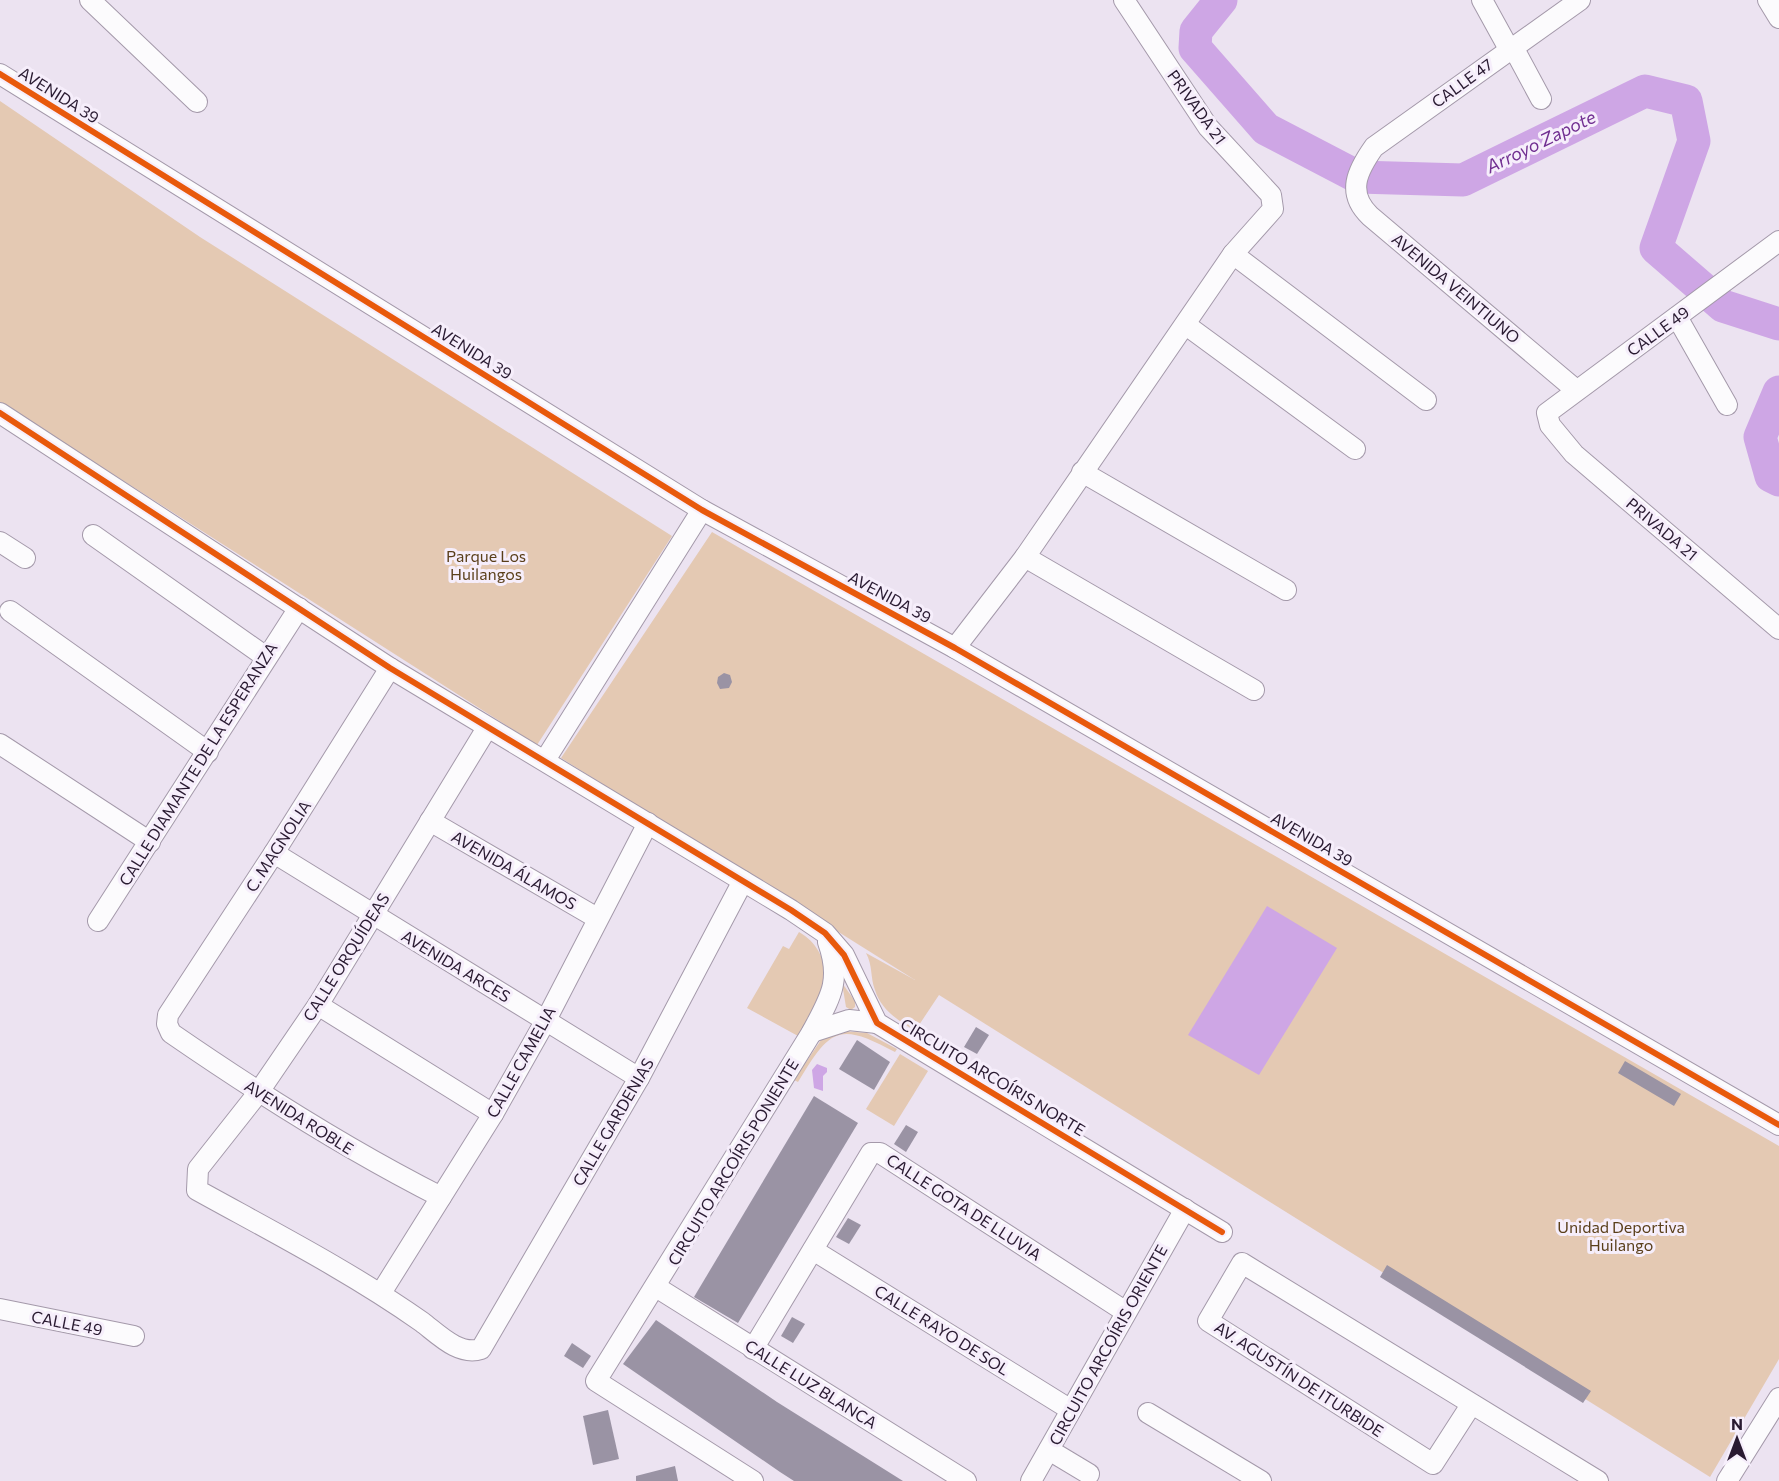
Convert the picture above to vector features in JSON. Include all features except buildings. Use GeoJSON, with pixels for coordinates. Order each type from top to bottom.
{"type":"FeatureCollection","features":[{"type":"Feature","properties":{"kind":"street"},"geometry":{"type":"LineString","coordinates":[[90,0],[197,102]]}},
{"type":"Feature","properties":{"kind":"street","name":"PRIVADA 21"},"geometry":{"type":"LineString","coordinates":[[1124,0],[1208,127],[1271,195],[1274,209],[1233,254]]}},
{"type":"Feature","properties":{"kind":"street"},"geometry":{"type":"LineString","coordinates":[[1482,0],[1541,99]]}},
{"type":"Feature","properties":{"kind":"street","name":"CALLE 47"},"geometry":{"type":"LineString","coordinates":[[1358,177],[1363,162],[1374,147],[1580,0]]}},
{"type":"Feature","properties":{"kind":"street"},"geometry":{"type":"LineString","coordinates":[[1768,0],[1779,18]]}},
{"type":"Feature","properties":{"kind":"street","name":"AVENIDA 39"},"geometry":{"type":"LineString","coordinates":[[0,74],[702,510],[955,648],[1779,1125]]}},
{"type":"Feature","properties":{"kind":"street","name":"AVENIDA VEINTIUNO"},"geometry":{"type":"LineString","coordinates":[[1358,177],[1355,194],[1359,206],[1576,390]]}},
{"type":"Feature","properties":{"kind":"street","name":"CALLE 49"},"geometry":{"type":"LineString","coordinates":[[1550,425],[1547,413],[1779,241]]}},
{"type":"Feature","properties":{"kind":"street"},"geometry":{"type":"LineString","coordinates":[[955,648],[1025,557],[1233,254],[1426,400]]}},
{"type":"Feature","properties":{"kind":"street"},"geometry":{"type":"LineString","coordinates":[[1677,317],[1727,405]]}},
{"type":"Feature","properties":{"kind":"street"},"geometry":{"type":"LineString","coordinates":[[1186,325],[1355,449]]}},
{"type":"Feature","properties":{"kind":"street"},"geometry":{"type":"LineString","coordinates":[[0,412],[390,668],[487,728],[545,760],[825,933]]}},
{"type":"Feature","properties":{"kind":"street","name":"PRIVADA 21"},"geometry":{"type":"LineString","coordinates":[[1550,425],[1574,454],[1779,628]]}},
{"type":"Feature","properties":{"kind":"street"},"geometry":{"type":"LineString","coordinates":[[1082,472],[1286,590]]}},
{"type":"Feature","properties":{"kind":"street"},"geometry":{"type":"LineString","coordinates":[[545,760],[702,510]]}},
{"type":"Feature","properties":{"kind":"street"},"geometry":{"type":"LineString","coordinates":[[93,535],[266,657]]}},
{"type":"Feature","properties":{"kind":"street"},"geometry":{"type":"LineString","coordinates":[[0,542],[25,558]]}},
{"type":"Feature","properties":{"kind":"street"},"geometry":{"type":"LineString","coordinates":[[1025,557],[1254,690]]}},
{"type":"Feature","properties":{"kind":"street","name":"CALLE DIAMANTE DE LA ESPERANZA"},"geometry":{"type":"LineString","coordinates":[[98,921],[299,608]]}},
{"type":"Feature","properties":{"kind":"street"},"geometry":{"type":"LineString","coordinates":[[10,611],[208,752]]}},
{"type":"Feature","properties":{"kind":"street","name":"C. MAGNOLIA"},"geometry":{"type":"LineString","coordinates":[[167,1024],[168,1015],[274,853],[390,668]]}},
{"type":"Feature","properties":{"kind":"street","name":"CALLE ORQUÍDEAS"},"geometry":{"type":"LineString","coordinates":[[381,1293],[197,1190],[196,1179],[198,1169],[258,1093],[318,1005],[487,728]]}},
{"type":"Feature","properties":{"kind":"street"},"geometry":{"type":"LineString","coordinates":[[0,744],[150,842]]}},
{"type":"Feature","properties":{"kind":"street","name":"AVENIDA ÁLAMOS"},"geometry":{"type":"LineString","coordinates":[[430,821],[597,918]]}},
{"type":"Feature","properties":{"kind":"street","name":"CALLE CAMELIA"},"geometry":{"type":"LineString","coordinates":[[381,1293],[493,1114],[546,1020],[648,823]]}},
{"type":"Feature","properties":{"kind":"street","name":"AVENIDA ARCES"},"geometry":{"type":"LineString","coordinates":[[274,853],[639,1078]]}},
{"type":"Feature","properties":{"kind":"street","name":"CALLE GARDENIAS"},"geometry":{"type":"LineString","coordinates":[[381,1293],[456,1346],[470,1352],[481,1349],[639,1078],[743,881]]}},
{"type":"Feature","properties":{"kind":"street","name":"CIRCUITO ARCOÍRIS NORTE"},"geometry":{"type":"LineString","coordinates":[[825,933],[844,955],[877,1023]]}},
{"type":"Feature","properties":{"kind":"street","name":"CIRCUITO ARCOÍRIS PONIENTE"},"geometry":{"type":"LineString","coordinates":[[753,1481],[596,1381],[812,1032],[833,991],[836,963],[825,933]]}},
{"type":"Feature","properties":{"kind":"street"},"geometry":{"type":"LineString","coordinates":[[318,1005],[493,1114]]}},
{"type":"Feature","properties":{"kind":"street","name":"CIRCUITO ARCOÍRIS NORTE"},"geometry":{"type":"LineString","coordinates":[[812,1032],[849,1020],[877,1023],[1222,1232]]}},
{"type":"Feature","properties":{"kind":"street","name":"AVENIDA ROBLE"},"geometry":{"type":"LineString","coordinates":[[167,1024],[171,1033],[258,1093],[367,1159],[441,1197]]}},
{"type":"Feature","properties":{"kind":"street","name":"CALLE GOTA DE LLUVIA"},"geometry":{"type":"LineString","coordinates":[[753,1348],[871,1153],[880,1153],[1126,1312]]}},
{"type":"Feature","properties":{"kind":"street","name":"CIRCUITO ARCOÍRIS ORIENTE"},"geometry":{"type":"LineString","coordinates":[[1031,1481],[1185,1209]]}},
{"type":"Feature","properties":{"kind":"street","name":"CALLE RAYO DE SOL"},"geometry":{"type":"LineString","coordinates":[[813,1250],[1071,1410]]}},
{"type":"Feature","properties":{"kind":"street","name":"AV. AGUSTÍN DE ITURBIDE"},"geometry":{"type":"LineString","coordinates":[[1471,1405],[1433,1464],[1208,1320],[1242,1263],[1598,1481]]}},
{"type":"Feature","properties":{"kind":"street","name":"CALLE LUZ BLANCA"},"geometry":{"type":"LineString","coordinates":[[656,1287],[966,1481]]}},
{"type":"Feature","properties":{"kind":"street","name":"CALLE 49"},"geometry":{"type":"LineString","coordinates":[[0,1309],[134,1336]]}},
{"type":"Feature","properties":{"kind":"street"},"geometry":{"type":"LineString","coordinates":[[1727,1481],[1777,1407]]}},
{"type":"Feature","properties":{"kind":"street"},"geometry":{"type":"LineString","coordinates":[[1149,1413],[1261,1481]]}},
{"type":"Feature","properties":{"kind":"street"},"geometry":{"type":"LineString","coordinates":[[1049,1450],[1089,1474]]}},
{"type":"Feature","properties":{"kind":"green space","name":"Parque Los Huilangos"},"geometry":{"type":"Polygon","coordinates":[[[0,101],[200,237],[672,536],[537,745],[0,402],[0,101]]]}},
{"type":"Feature","properties":{"kind":"green space","name":"Unidad Deportiva Huilango"},"geometry":{"type":"Polygon","coordinates":[[[712,532],[1779,1146],[1779,1359],[1710,1477],[939,995],[915,1031],[902,1023],[881,1003],[873,985],[870,962],[866,953],[915,980],[561,758],[712,532]]]}},
{"type":"Feature","properties":{"kind":"green space"},"geometry":{"type":"Polygon","coordinates":[[[799,932],[817,949],[824,964],[825,981],[819,1002],[798,1036],[747,1008],[783,946],[789,949],[799,932]]]}},
{"type":"Feature","properties":{"kind":"green space"},"geometry":{"type":"Polygon","coordinates":[[[842,983],[855,1001],[855,1007],[851,1010],[846,1007],[842,983]]]}},
{"type":"Feature","properties":{"kind":"green space"},"geometry":{"type":"Polygon","coordinates":[[[843,1031],[867,1033],[897,1049],[895,1052],[860,1036],[848,1034],[837,1036],[828,1041],[819,1051],[798,1082],[794,1080],[821,1040],[843,1031]]]}},
{"type":"Feature","properties":{"kind":"green space"},"geometry":{"type":"Polygon","coordinates":[[[900,1054],[928,1071],[894,1126],[866,1109],[900,1054]]]}},
{"type":"Feature","properties":{"kind":"shaded area"},"geometry":{"type":"Polygon","coordinates":[[[1267,906],[1337,948],[1259,1075],[1188,1035],[1267,906]]]}},
{"type":"Feature","properties":{"kind":"shaded area"},"geometry":{"type":"Polygon","coordinates":[[[817,1064],[827,1068],[823,1076],[823,1091],[814,1088],[812,1070],[817,1064]]]}},
{"type":"Feature","properties":{"kind":"waterway","name":"Arroyo Zapote"},"geometry":{"type":"LineString","coordinates":[[1221,0],[1196,31],[1195,48],[1266,129],[1358,177],[1463,180],[1645,91],[1686,101],[1694,141],[1656,248],[1723,306],[1779,324]]}},
{"type":"Feature","properties":{"kind":"waterway","name":"Arroyo Zapote"},"geometry":{"type":"LineString","coordinates":[[1779,392],[1760,437],[1771,476],[1779,480]]}},
{"type":"Feature","properties":{"kind":"cycle path"},"geometry":{"type":"LineString","coordinates":[[0,74],[702,510],[955,648],[1779,1125]]}},
{"type":"Feature","properties":{"kind":"cycle path"},"geometry":{"type":"LineString","coordinates":[[0,413],[390,668],[791,910],[825,933],[844,955],[877,1023],[1222,1232]]}}]}
